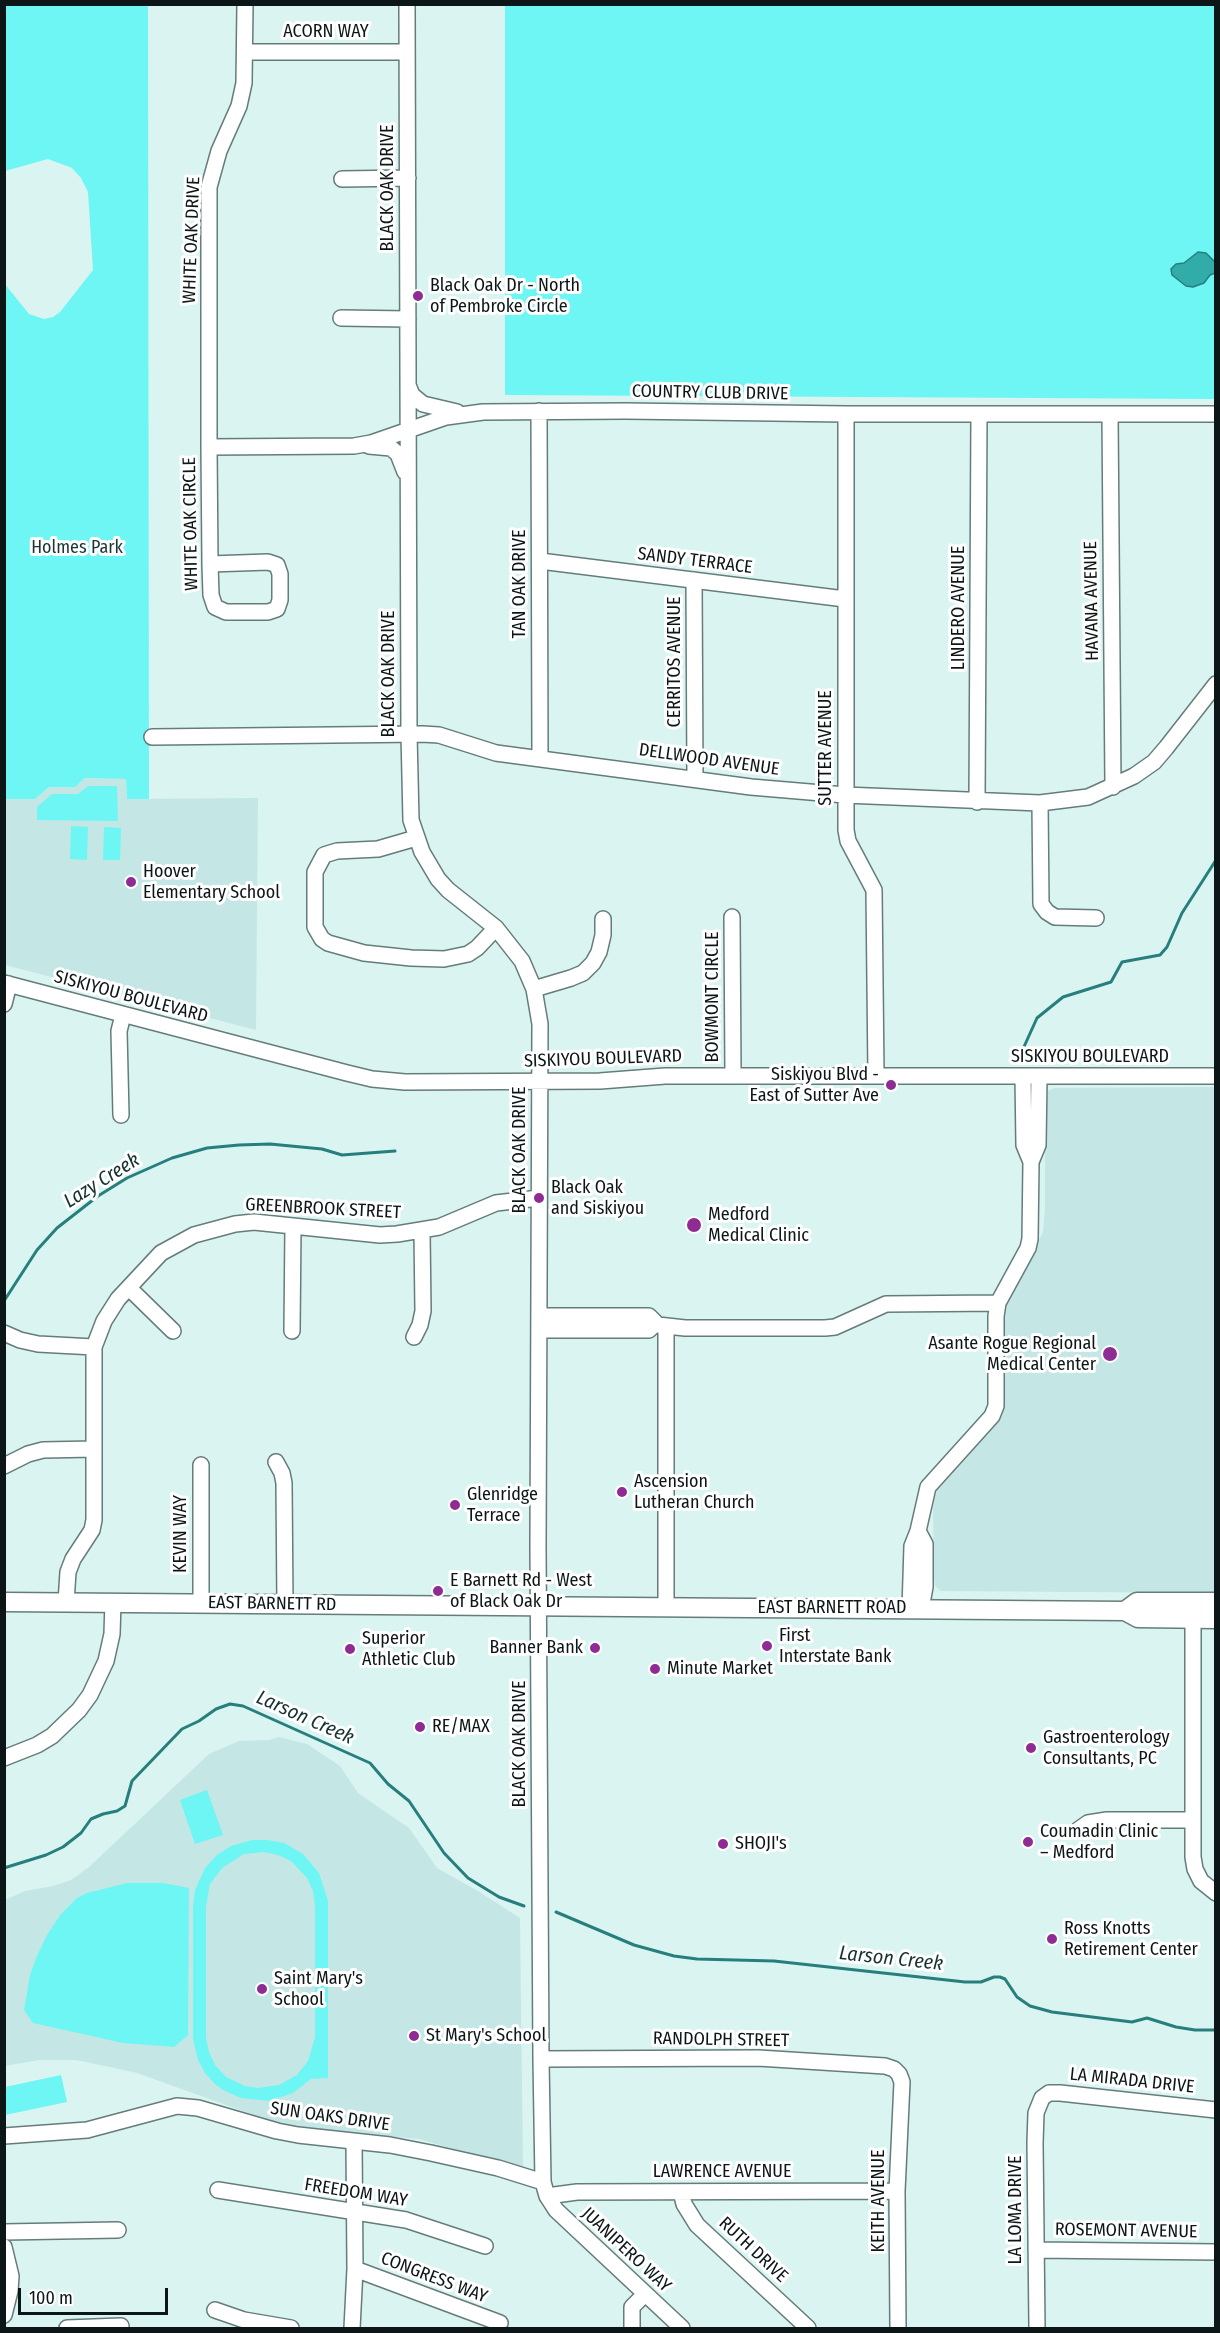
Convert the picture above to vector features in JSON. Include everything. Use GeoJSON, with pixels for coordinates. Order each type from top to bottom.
{"type":"FeatureCollection","features":[{"type":"Feature","properties":{"kind":"main road","name":"EAST BARNETT RD"},"geometry":{"type":"LineString","coordinates":[[4,1602],[539,1607]]}},
{"type":"Feature","properties":{"kind":"main road","name":"EAST BARNETT ROAD"},"geometry":{"type":"LineString","coordinates":[[1125,1611],[1137,1602],[1215,1602]]}},
{"type":"Feature","properties":{"kind":"main road","name":"EAST BARNETT ROAD"},"geometry":{"type":"LineString","coordinates":[[539,1607],[1125,1611],[1138,1618],[1215,1619]]}},
{"type":"Feature","properties":{"kind":"street","name":"WHITE OAK DRIVE"},"geometry":{"type":"LineString","coordinates":[[209,447],[209,187],[219,151],[239,106],[244,83],[245,4]]}},
{"type":"Feature","properties":{"kind":"street","name":"BLACK OAK DRIVE"},"geometry":{"type":"LineString","coordinates":[[407,4],[409,799],[411,819],[416,838],[428,865],[448,890],[496,928],[522,960],[534,990],[540,1024],[539,1607],[541,2059],[545,2189]]}},
{"type":"Feature","properties":{"kind":"street","name":"ACORN WAY"},"geometry":{"type":"LineString","coordinates":[[245,52],[407,52]]}},
{"type":"Feature","properties":{"kind":"street"},"geometry":{"type":"LineString","coordinates":[[342,179],[408,178]]}},
{"type":"Feature","properties":{"kind":"street"},"geometry":{"type":"LineString","coordinates":[[341,318],[408,319]]}},
{"type":"Feature","properties":{"kind":"street"},"geometry":{"type":"LineString","coordinates":[[408,385],[412,395],[423,404],[463,414]]}},
{"type":"Feature","properties":{"kind":"street","name":"COUNTRY CLUB DRIVE"},"geometry":{"type":"LineString","coordinates":[[209,447],[354,446],[371,443],[463,414],[539,411],[1215,414]]}},
{"type":"Feature","properties":{"kind":"street","name":"TAN OAK DRIVE"},"geometry":{"type":"LineString","coordinates":[[539,411],[540,757]]}},
{"type":"Feature","properties":{"kind":"street","name":"SUTTER AVENUE"},"geometry":{"type":"LineString","coordinates":[[846,414],[846,830],[848,841],[868,875],[875,897],[876,1076]]}},
{"type":"Feature","properties":{"kind":"street","name":"LINDERO AVENUE"},"geometry":{"type":"LineString","coordinates":[[977,802],[979,414]]}},
{"type":"Feature","properties":{"kind":"street","name":"HAVANA AVENUE"},"geometry":{"type":"LineString","coordinates":[[1110,414],[1113,787]]}},
{"type":"Feature","properties":{"kind":"street"},"geometry":{"type":"LineString","coordinates":[[354,446],[391,448],[401,459],[409,482]]}},
{"type":"Feature","properties":{"kind":"street","name":"WHITE OAK CIRCLE"},"geometry":{"type":"LineString","coordinates":[[209,447],[210,564],[211,595],[215,607],[226,612],[268,612],[277,609],[280,600],[280,574],[277,565],[268,562],[210,564]]}},
{"type":"Feature","properties":{"kind":"street","name":"SANDY TERRACE"},"geometry":{"type":"LineString","coordinates":[[540,561],[845,599]]}},
{"type":"Feature","properties":{"kind":"street","name":"CERRITOS AVENUE"},"geometry":{"type":"LineString","coordinates":[[694,580],[695,778]]}},
{"type":"Feature","properties":{"kind":"street","name":"DELLWOOD AVENUE"},"geometry":{"type":"LineString","coordinates":[[152,737],[439,735],[496,753],[540,757],[751,787],[845,795],[1040,803],[1088,797],[1113,787],[1154,762],[1215,684]]}},
{"type":"Feature","properties":{"kind":"street"},"geometry":{"type":"LineString","coordinates":[[1040,803],[1041,904],[1054,917],[1096,918]]}},
{"type":"Feature","properties":{"kind":"street"},"geometry":{"type":"LineString","coordinates":[[416,838],[378,849],[337,851],[324,855],[315,872],[315,927],[322,939],[328,943],[364,953],[444,959],[468,954],[496,928]]}},
{"type":"Feature","properties":{"kind":"street","name":"BOWMONT CIRCLE"},"geometry":{"type":"LineString","coordinates":[[732,917],[733,1076]]}},
{"type":"Feature","properties":{"kind":"street"},"geometry":{"type":"LineString","coordinates":[[534,990],[572,978],[593,963],[599,952],[603,935],[603,919]]}},
{"type":"Feature","properties":{"kind":"street"},"geometry":{"type":"LineString","coordinates":[[4,1004],[7,984]]}},
{"type":"Feature","properties":{"kind":"street","name":"SISKIYOU BOULEVARD"},"geometry":{"type":"LineString","coordinates":[[7,984],[372,1078],[405,1082],[600,1081],[665,1076],[1215,1076]]}},
{"type":"Feature","properties":{"kind":"street"},"geometry":{"type":"LineString","coordinates":[[121,1115],[119,1031],[123,1015]]}},
{"type":"Feature","properties":{"kind":"street"},"geometry":{"type":"LineString","coordinates":[[916,1609],[912,1546],[918,1531],[924,1497],[928,1486],[992,1416],[996,1407],[998,1303],[1028,1248],[1032,1219],[1031,1162],[1024,1145],[1023,1077]]}},
{"type":"Feature","properties":{"kind":"street"},"geometry":{"type":"LineString","coordinates":[[1031,1162],[1038,1145],[1039,1077]]}},
{"type":"Feature","properties":{"kind":"street","name":"GREENBROOK STREET"},"geometry":{"type":"LineString","coordinates":[[66,1602],[68,1572],[92,1530],[94,1520],[94,1347],[104,1321],[129,1288],[161,1253],[194,1235],[222,1226],[254,1222],[380,1235],[422,1232],[496,1203],[539,1198]]}},
{"type":"Feature","properties":{"kind":"street"},"geometry":{"type":"LineString","coordinates":[[292,1226],[292,1331]]}},
{"type":"Feature","properties":{"kind":"street"},"geometry":{"type":"LineString","coordinates":[[414,1337],[423,1311],[422,1232]]}},
{"type":"Feature","properties":{"kind":"street"},"geometry":{"type":"LineString","coordinates":[[129,1288],[173,1331]]}},
{"type":"Feature","properties":{"kind":"street"},"geometry":{"type":"LineString","coordinates":[[539,1323],[649,1316],[661,1325],[685,1328],[825,1328],[835,1327],[886,1304],[998,1303]]}},
{"type":"Feature","properties":{"kind":"street"},"geometry":{"type":"LineString","coordinates":[[661,1325],[666,1607]]}},
{"type":"Feature","properties":{"kind":"street"},"geometry":{"type":"LineString","coordinates":[[4,1334],[38,1344],[94,1347]]}},
{"type":"Feature","properties":{"kind":"street"},"geometry":{"type":"LineString","coordinates":[[4,1466],[28,1454],[43,1450],[94,1449]]}},
{"type":"Feature","properties":{"kind":"street"},"geometry":{"type":"LineString","coordinates":[[276,1462],[284,1483],[285,1605]]}},
{"type":"Feature","properties":{"kind":"street","name":"KEVIN WAY"},"geometry":{"type":"LineString","coordinates":[[201,1465],[201,1603]]}},
{"type":"Feature","properties":{"kind":"street"},"geometry":{"type":"LineString","coordinates":[[4,1758],[37,1745],[51,1736],[79,1710],[90,1695],[106,1661],[112,1634],[113,1602]]}},
{"type":"Feature","properties":{"kind":"street"},"geometry":{"type":"LineString","coordinates":[[1193,1618],[1195,1869],[1202,1881],[1215,1893]]}},
{"type":"Feature","properties":{"kind":"street"},"geometry":{"type":"LineString","coordinates":[[1078,1830],[1088,1823],[1107,1820],[1193,1820]]}},
{"type":"Feature","properties":{"kind":"street","name":"RANDOLPH STREET"},"geometry":{"type":"LineString","coordinates":[[541,2059],[758,2058],[885,2066],[899,2074]]}},
{"type":"Feature","properties":{"kind":"street","name":"KEITH AVENUE"},"geometry":{"type":"LineString","coordinates":[[898,2328],[897,2191],[902,2082],[899,2074]]}},
{"type":"Feature","properties":{"kind":"street","name":"LA MIRADA DRIVE"},"geometry":{"type":"LineString","coordinates":[[1045,2094],[1060,2092],[1215,2110]]}},
{"type":"Feature","properties":{"kind":"street","name":"LA LOMA DRIVE"},"geometry":{"type":"LineString","coordinates":[[1037,2328],[1036,2114],[1045,2094]]}},
{"type":"Feature","properties":{"kind":"street","name":"SUN OAKS DRIVE"},"geometry":{"type":"LineString","coordinates":[[4,2136],[87,2130],[177,2106],[198,2108],[277,2132],[442,2155],[498,2168],[545,2189]]}},
{"type":"Feature","properties":{"kind":"street"},"geometry":{"type":"LineString","coordinates":[[352,2328],[355,2269],[354,2141]]}},
{"type":"Feature","properties":{"kind":"street","name":"LAWRENCE AVENUE"},"geometry":{"type":"LineString","coordinates":[[545,2189],[577,2192],[897,2191]]}},
{"type":"Feature","properties":{"kind":"street","name":"JUANIPERO WAY"},"geometry":{"type":"LineString","coordinates":[[545,2189],[563,2217],[682,2328]]}},
{"type":"Feature","properties":{"kind":"street","name":"FREEDOM WAY"},"geometry":{"type":"LineString","coordinates":[[218,2190],[406,2220],[485,2246]]}},
{"type":"Feature","properties":{"kind":"street","name":"RUTH DRIVE"},"geometry":{"type":"LineString","coordinates":[[681,2192],[684,2204],[697,2225],[808,2328]]}},
{"type":"Feature","properties":{"kind":"street"},"geometry":{"type":"LineString","coordinates":[[4,2232],[118,2230]]}},
{"type":"Feature","properties":{"kind":"street"},"geometry":{"type":"LineString","coordinates":[[4,2247],[11,2276],[4,2315]]}},
{"type":"Feature","properties":{"kind":"street","name":"ROSEMONT AVENUE"},"geometry":{"type":"LineString","coordinates":[[1036,2250],[1215,2252]]}},
{"type":"Feature","properties":{"kind":"street","name":"CONGRESS WAY"},"geometry":{"type":"LineString","coordinates":[[355,2269],[500,2323]]}},
{"type":"Feature","properties":{"kind":"street"},"geometry":{"type":"LineString","coordinates":[[632,2328],[632,2307],[644,2295]]}},
{"type":"Feature","properties":{"kind":"street"},"geometry":{"type":"LineString","coordinates":[[215,2310],[244,2320],[291,2328]]}},
{"type":"Feature","properties":{"kind":"street"},"geometry":{"type":"LineString","coordinates":[[67,2328],[121,2326]]}},
{"type":"Feature","properties":{"kind":"shaded area"},"geometry":{"type":"Polygon","coordinates":[[[1198,252],[1206,253],[1215,262],[1215,273],[1210,275],[1204,283],[1193,287],[1186,286],[1172,275],[1171,269],[1176,264],[1184,263],[1198,252]]]}},
{"type":"Feature","properties":{"kind":"shaded area","name":"Hoover Elementary School"},"geometry":{"type":"Polygon","coordinates":[[[85,778],[126,779],[127,799],[258,798],[256,1030],[5,965],[4,799],[35,799],[49,787],[75,787],[85,778]]]}},
{"type":"Feature","properties":{"kind":"shaded area","name":"Asante Rogue Regional Medical Center"},"geometry":{"type":"Polygon","coordinates":[[[1215,1087],[1215,1593],[941,1591],[935,1586],[934,1579],[933,1506],[938,1485],[998,1419],[1005,1398],[1003,1311],[1005,1299],[1019,1278],[1043,1232],[1045,1092],[1054,1088],[1215,1087]]]}},
{"type":"Feature","properties":{"kind":"shaded area","name":"Saint Mary's School"},"geometry":{"type":"Polygon","coordinates":[[[279,1737],[307,1744],[340,1766],[358,1793],[409,1828],[437,1868],[520,1918],[523,2169],[419,2139],[287,2127],[137,2073],[76,2060],[39,2060],[5,2066],[5,1900],[25,1891],[71,1880],[89,1867],[209,1754],[239,1741],[269,1740],[279,1737]]]}},
{"type":"Feature","properties":{"kind":"green space","name":"Holmes Park"},"geometry":{"type":"Polygon","coordinates":[[[5,5],[148,5],[149,799],[127,799],[126,779],[85,778],[75,787],[49,787],[35,799],[5,799],[4,283],[29,314],[44,319],[60,312],[93,270],[88,192],[81,178],[72,168],[48,159],[5,171],[5,5]]]}},
{"type":"Feature","properties":{"kind":"green space"},"geometry":{"type":"Polygon","coordinates":[[[505,5],[1215,5],[1215,399],[505,395],[505,5]]]}},
{"type":"Feature","properties":{"kind":"green space"},"geometry":{"type":"Polygon","coordinates":[[[88,786],[117,786],[118,821],[37,820],[37,807],[52,794],[78,794],[88,786]]]}},
{"type":"Feature","properties":{"kind":"green space"},"geometry":{"type":"Polygon","coordinates":[[[71,826],[88,827],[87,860],[70,859],[71,826]]]}},
{"type":"Feature","properties":{"kind":"green space"},"geometry":{"type":"Polygon","coordinates":[[[104,827],[121,828],[120,860],[103,860],[104,827]]]}},
{"type":"Feature","properties":{"kind":"green space"},"geometry":{"type":"Polygon","coordinates":[[[207,1790],[223,1835],[195,1844],[180,1800],[207,1790]]]}},
{"type":"Feature","properties":{"kind":"green space"},"geometry":{"type":"Polygon","coordinates":[[[252,1840],[284,1843],[303,1854],[319,1873],[328,1901],[328,2078],[311,2079],[293,2093],[269,2101],[241,2098],[215,2084],[205,2073],[198,2060],[193,2039],[195,1890],[205,1868],[217,1855],[231,1846],[252,1840]],[[264,1852],[244,1854],[222,1868],[210,1884],[206,1907],[206,2038],[209,2052],[215,2065],[226,2077],[245,2086],[258,2088],[279,2085],[297,2075],[308,2061],[315,2037],[313,1891],[307,1878],[291,1861],[264,1852]]]}},
{"type":"Feature","properties":{"kind":"green space"},"geometry":{"type":"Polygon","coordinates":[[[127,1883],[163,1883],[189,1888],[188,2035],[174,2047],[123,2043],[33,2023],[24,2010],[30,1975],[37,1956],[61,1914],[77,1898],[87,1893],[127,1883]]]}},
{"type":"Feature","properties":{"kind":"green space"},"geometry":{"type":"Polygon","coordinates":[[[61,2075],[67,2102],[5,2115],[5,2087],[61,2075]]]}},
{"type":"Feature","properties":{"kind":"waterway","name":"Lazy Creek"},"geometry":{"type":"LineString","coordinates":[[1018,1060],[1037,1018],[1063,997],[1111,982],[1122,962],[1160,955],[1167,947],[1182,913],[1216,860]]}},
{"type":"Feature","properties":{"kind":"waterway","name":"Lazy Creek"},"geometry":{"type":"LineString","coordinates":[[4,1301],[37,1250],[57,1228],[98,1196],[127,1178],[172,1158],[207,1148],[270,1144],[322,1149],[342,1155],[395,1151]]}},
{"type":"Feature","properties":{"kind":"waterway","name":"Larson Creek"},"geometry":{"type":"LineString","coordinates":[[4,1868],[46,1855],[63,1847],[81,1833],[91,1819],[117,1811],[125,1806],[132,1781],[182,1729],[216,1709],[230,1704],[243,1706],[370,1763],[388,1784],[409,1801],[444,1853],[468,1878],[499,1897],[524,1906]]}},
{"type":"Feature","properties":{"kind":"waterway","name":"Larson Creek"},"geometry":{"type":"LineString","coordinates":[[556,1912],[634,1945],[674,1956],[697,1959],[774,1961],[965,1982],[981,1982],[1000,1977],[1005,1979],[1017,1997],[1030,2006],[1052,2012],[1132,2022],[1147,2018],[1176,2027],[1216,2030]]}},
{"type":"Feature","properties":{"kind":"place","name":"Black Oak Dr - North of Pembroke Circle"},"geometry":{"type":"Point","coordinates":[418,296]}},
{"type":"Feature","properties":{"kind":"place","name":"Hoover Elementary School"},"geometry":{"type":"Point","coordinates":[131,882]}},
{"type":"Feature","properties":{"kind":"place","name":"Siskiyou Blvd - East of Sutter Ave"},"geometry":{"type":"Point","coordinates":[891,1085]}},
{"type":"Feature","properties":{"kind":"place","name":"Black Oak and Siskiyou"},"geometry":{"type":"Point","coordinates":[539,1198]}},
{"type":"Feature","properties":{"kind":"place","name":"Medford Medical Clinic"},"geometry":{"type":"Point","coordinates":[694,1225]}},
{"type":"Feature","properties":{"kind":"place","name":"Asante Rogue Regional Medical Center"},"geometry":{"type":"Point","coordinates":[1110,1354]}},
{"type":"Feature","properties":{"kind":"place","name":"Ascension Lutheran Church"},"geometry":{"type":"Point","coordinates":[622,1492]}},
{"type":"Feature","properties":{"kind":"place","name":"Glenridge Terrace"},"geometry":{"type":"Point","coordinates":[455,1505]}},
{"type":"Feature","properties":{"kind":"place","name":"E Barnett Rd - West of Black Oak Dr"},"geometry":{"type":"Point","coordinates":[438,1591]}},
{"type":"Feature","properties":{"kind":"place","name":"First Interstate Bank"},"geometry":{"type":"Point","coordinates":[767,1646]}},
{"type":"Feature","properties":{"kind":"place","name":"Banner Bank"},"geometry":{"type":"Point","coordinates":[595,1648]}},
{"type":"Feature","properties":{"kind":"place","name":"Superior Athletic Club"},"geometry":{"type":"Point","coordinates":[350,1649]}},
{"type":"Feature","properties":{"kind":"place","name":"Minute Market"},"geometry":{"type":"Point","coordinates":[655,1669]}},
{"type":"Feature","properties":{"kind":"place","name":"RE/MAX"},"geometry":{"type":"Point","coordinates":[420,1727]}},
{"type":"Feature","properties":{"kind":"place","name":"Gastroenterology Consultants, PC"},"geometry":{"type":"Point","coordinates":[1031,1748]}},
{"type":"Feature","properties":{"kind":"place","name":"Coumadin Clinic – Medford"},"geometry":{"type":"Point","coordinates":[1028,1842]}},
{"type":"Feature","properties":{"kind":"place","name":"SHOJI's"},"geometry":{"type":"Point","coordinates":[723,1844]}},
{"type":"Feature","properties":{"kind":"place","name":"Ross Knotts Retirement Center"},"geometry":{"type":"Point","coordinates":[1052,1939]}},
{"type":"Feature","properties":{"kind":"place","name":"Saint Mary's School"},"geometry":{"type":"Point","coordinates":[262,1989]}},
{"type":"Feature","properties":{"kind":"place","name":"St Mary's School"},"geometry":{"type":"Point","coordinates":[414,2036]}}]}
